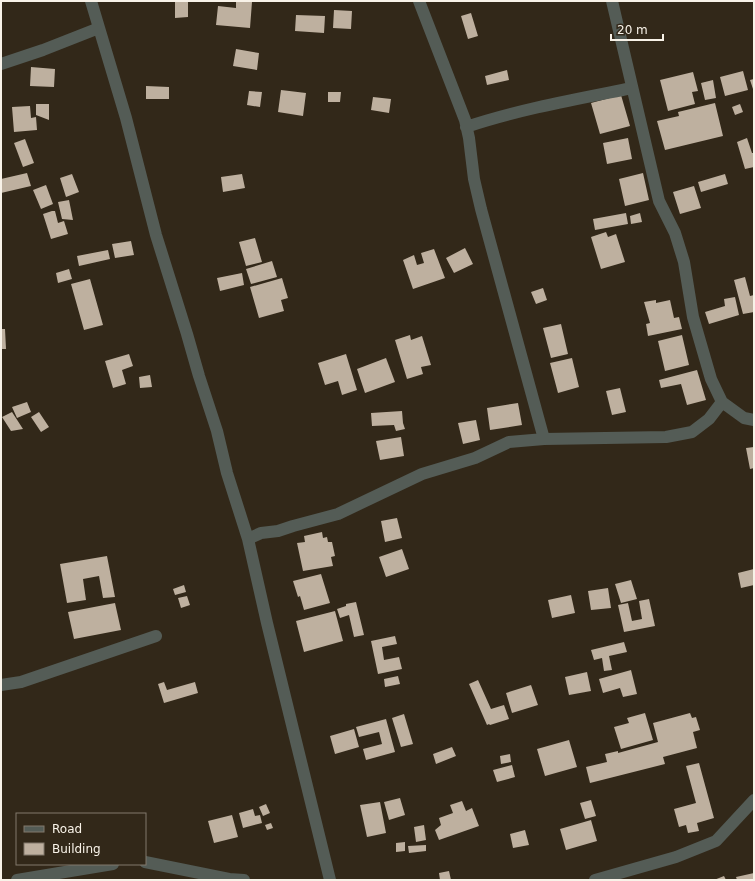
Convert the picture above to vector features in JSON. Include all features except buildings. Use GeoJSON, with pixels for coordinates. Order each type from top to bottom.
{"type":"FeatureCollection","features":[{"type":"Feature","properties":{"kind":"street"},"geometry":{"type":"LineString","coordinates":[[91,1],[126,118],[156,235],[188,334],[199,376],[217,430],[227,472],[248,539],[330,880]]}},
{"type":"Feature","properties":{"kind":"street"},"geometry":{"type":"LineString","coordinates":[[419,1],[465,120],[469,138],[474,179],[481,209],[544,439]]}},
{"type":"Feature","properties":{"kind":"street"},"geometry":{"type":"LineString","coordinates":[[612,1],[659,201],[675,233],[684,262],[693,317],[711,379],[722,402],[744,418],[754,420]]}},
{"type":"Feature","properties":{"kind":"street"},"geometry":{"type":"LineString","coordinates":[[1,64],[43,50],[99,28]]}},
{"type":"Feature","properties":{"kind":"street"},"geometry":{"type":"LineString","coordinates":[[466,127],[560,102],[632,88]]}},
{"type":"Feature","properties":{"kind":"street"},"geometry":{"type":"LineString","coordinates":[[248,539],[261,532],[278,531],[338,514],[422,474],[475,458],[509,442],[544,439],[666,437],[692,432],[709,419],[722,402]]}},
{"type":"Feature","properties":{"kind":"street"},"geometry":{"type":"LineString","coordinates":[[1,685],[21,682],[156,636]]}},
{"type":"Feature","properties":{"kind":"street"},"geometry":{"type":"LineString","coordinates":[[595,880],[676,858],[716,841],[754,800]]}},
{"type":"Feature","properties":{"kind":"street"},"geometry":{"type":"LineString","coordinates":[[742,813],[754,818]]}},
{"type":"Feature","properties":{"kind":"street"},"geometry":{"type":"LineString","coordinates":[[146,862],[226,879],[244,880]]}},
{"type":"Feature","properties":{"kind":"street"},"geometry":{"type":"LineString","coordinates":[[17,880],[107,865]]}}]}
